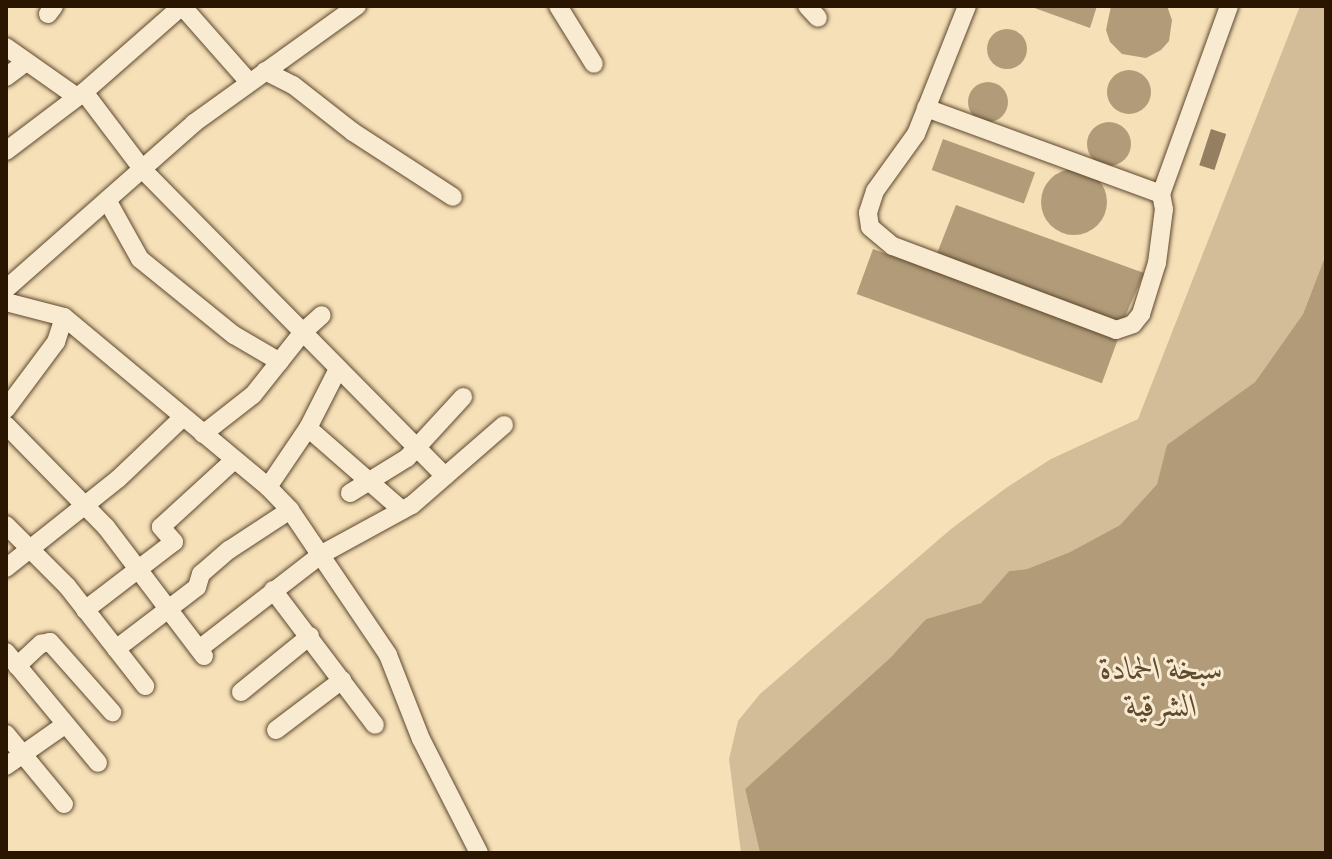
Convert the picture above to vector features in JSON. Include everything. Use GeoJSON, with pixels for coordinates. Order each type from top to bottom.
{"type":"FeatureCollection","features":[{"type":"Feature","properties":{"kind":"street"},"geometry":{"type":"LineString","coordinates":[[6,151],[80,95],[182,6],[249,82]]}},
{"type":"Feature","properties":{"kind":"street"},"geometry":{"type":"LineString","coordinates":[[6,289],[194,123],[357,6]]}},
{"type":"Feature","properties":{"kind":"street"},"geometry":{"type":"LineString","coordinates":[[558,6],[594,64]]}},
{"type":"Feature","properties":{"kind":"street"},"geometry":{"type":"LineString","coordinates":[[967,6],[905,153],[889,167],[875,191],[868,213],[870,227],[877,236],[927,260],[1116,330],[1133,324],[1141,314],[1157,263],[1164,209],[1161,194],[1229,6]]}},
{"type":"Feature","properties":{"kind":"street"},"geometry":{"type":"LineString","coordinates":[[6,47],[80,95],[143,170],[445,476]]}},
{"type":"Feature","properties":{"kind":"street"},"geometry":{"type":"LineString","coordinates":[[6,77],[26,62]]}},
{"type":"Feature","properties":{"kind":"street"},"geometry":{"type":"LineString","coordinates":[[265,71],[293,85],[353,132],[453,197]]}},
{"type":"Feature","properties":{"kind":"street"},"geometry":{"type":"LineString","coordinates":[[926,108],[1161,194]]}},
{"type":"Feature","properties":{"kind":"street"},"geometry":{"type":"LineString","coordinates":[[107,200],[140,259],[234,335],[280,362]]}},
{"type":"Feature","properties":{"kind":"street"},"geometry":{"type":"LineString","coordinates":[[6,302],[64,317],[268,487],[290,510],[388,655],[421,739],[479,853]]}},
{"type":"Feature","properties":{"kind":"street"},"geometry":{"type":"LineString","coordinates":[[203,434],[253,395],[303,332],[322,315]]}},
{"type":"Feature","properties":{"kind":"street"},"geometry":{"type":"LineString","coordinates":[[6,409],[56,342],[64,317]]}},
{"type":"Feature","properties":{"kind":"street"},"geometry":{"type":"LineString","coordinates":[[268,487],[308,428],[338,369]]}},
{"type":"Feature","properties":{"kind":"street"},"geometry":{"type":"LineString","coordinates":[[350,493],[418,449],[463,397]]}},
{"type":"Feature","properties":{"kind":"street"},"geometry":{"type":"LineString","coordinates":[[6,568],[29,546],[86,505],[183,417]]}},
{"type":"Feature","properties":{"kind":"street"},"geometry":{"type":"LineString","coordinates":[[6,425],[86,505],[202,652],[273,590],[322,554],[402,510],[504,425]]}},
{"type":"Feature","properties":{"kind":"street"},"geometry":{"type":"LineString","coordinates":[[308,428],[402,510]]}},
{"type":"Feature","properties":{"kind":"street"},"geometry":{"type":"LineString","coordinates":[[85,610],[174,542],[161,527],[234,460]]}},
{"type":"Feature","properties":{"kind":"street"},"geometry":{"type":"LineString","coordinates":[[116,649],[197,587],[201,574],[229,550],[290,510]]}},
{"type":"Feature","properties":{"kind":"street"},"geometry":{"type":"LineString","coordinates":[[6,525],[29,546],[85,610],[145,686]]}},
{"type":"Feature","properties":{"kind":"street"},"geometry":{"type":"LineString","coordinates":[[273,590],[375,725]]}},
{"type":"Feature","properties":{"kind":"street"},"geometry":{"type":"LineString","coordinates":[[241,692],[310,636]]}},
{"type":"Feature","properties":{"kind":"street"},"geometry":{"type":"LineString","coordinates":[[98,763],[12,659],[50,642],[112,712]]}},
{"type":"Feature","properties":{"kind":"street"},"geometry":{"type":"LineString","coordinates":[[276,730],[342,680]]}},
{"type":"Feature","properties":{"kind":"street"},"geometry":{"type":"LineString","coordinates":[[6,766],[66,724]]}},
{"type":"Feature","properties":{"kind":"street"},"geometry":{"type":"LineString","coordinates":[[6,734],[64,804]]}},
{"type":"Feature","properties":{"kind":"shaded area"},"geometry":{"type":"Polygon","coordinates":[[[1300,6],[1326,6],[1326,254],[1303,314],[1255,382],[1168,445],[1157,484],[1120,525],[1070,552],[1027,569],[1009,571],[981,603],[926,619],[890,658],[745,789],[760,853],[741,853],[729,759],[738,721],[760,694],[951,529],[1006,488],[1051,459],[1138,419],[1300,6]]]}},
{"type":"Feature","properties":{"kind":"water"},"geometry":{"type":"Polygon","coordinates":[[[1029,6],[1097,6],[1090,28],[1029,6]]]}},
{"type":"Feature","properties":{"kind":"water"},"geometry":{"type":"Polygon","coordinates":[[[1111,6],[1167,6],[1172,20],[1169,41],[1161,50],[1146,58],[1122,54],[1110,42],[1106,30],[1111,6]]]}},
{"type":"Feature","properties":{"kind":"water"},"geometry":{"type":"Polygon","coordinates":[[[1007,29],[1021,35],[1027,49],[1021,63],[1007,69],[993,63],[987,49],[993,35],[1007,29]]]}},
{"type":"Feature","properties":{"kind":"water"},"geometry":{"type":"Polygon","coordinates":[[[1129,70],[1145,76],[1151,92],[1145,108],[1129,114],[1113,108],[1107,92],[1113,76],[1129,70]]]}},
{"type":"Feature","properties":{"kind":"water"},"geometry":{"type":"Polygon","coordinates":[[[988,82],[1002,88],[1008,102],[1002,116],[988,122],[974,116],[968,102],[974,88],[988,82]]]}},
{"type":"Feature","properties":{"kind":"water"},"geometry":{"type":"Polygon","coordinates":[[[1109,122],[1124,129],[1131,144],[1124,159],[1109,166],[1094,159],[1087,144],[1094,129],[1109,122]]]}},
{"type":"Feature","properties":{"kind":"water"},"geometry":{"type":"Polygon","coordinates":[[[943,139],[1035,173],[1024,204],[932,170],[943,139]]]}},
{"type":"Feature","properties":{"kind":"water"},"geometry":{"type":"Polygon","coordinates":[[[1074,169],[1087,172],[1097,179],[1104,189],[1107,202],[1104,215],[1097,225],[1087,232],[1074,235],[1061,232],[1051,225],[1044,215],[1041,202],[1044,189],[1051,179],[1061,172],[1074,169]]]}},
{"type":"Feature","properties":{"kind":"water"},"geometry":{"type":"Polygon","coordinates":[[[956,205],[1144,273],[1124,319],[1111,321],[936,256],[956,205]]]}},
{"type":"Feature","properties":{"kind":"water"},"geometry":{"type":"Polygon","coordinates":[[[873,249],[1118,338],[1102,383],[857,294],[873,249]]]}},
{"type":"Feature","properties":{"kind":"water","name":"سبخة الحمادة الشرقية"},"geometry":{"type":"Polygon","coordinates":[[[1326,254],[1326,853],[760,853],[745,789],[890,658],[926,619],[981,603],[1009,571],[1027,569],[1070,552],[1120,525],[1157,484],[1167,445],[1255,382],[1303,314],[1326,254]]]}},
{"type":"Feature","properties":{"kind":"building"},"geometry":{"type":"Polygon","coordinates":[[[1211,129],[1226,134],[1214,170],[1199,165],[1211,129]]]}}]}
